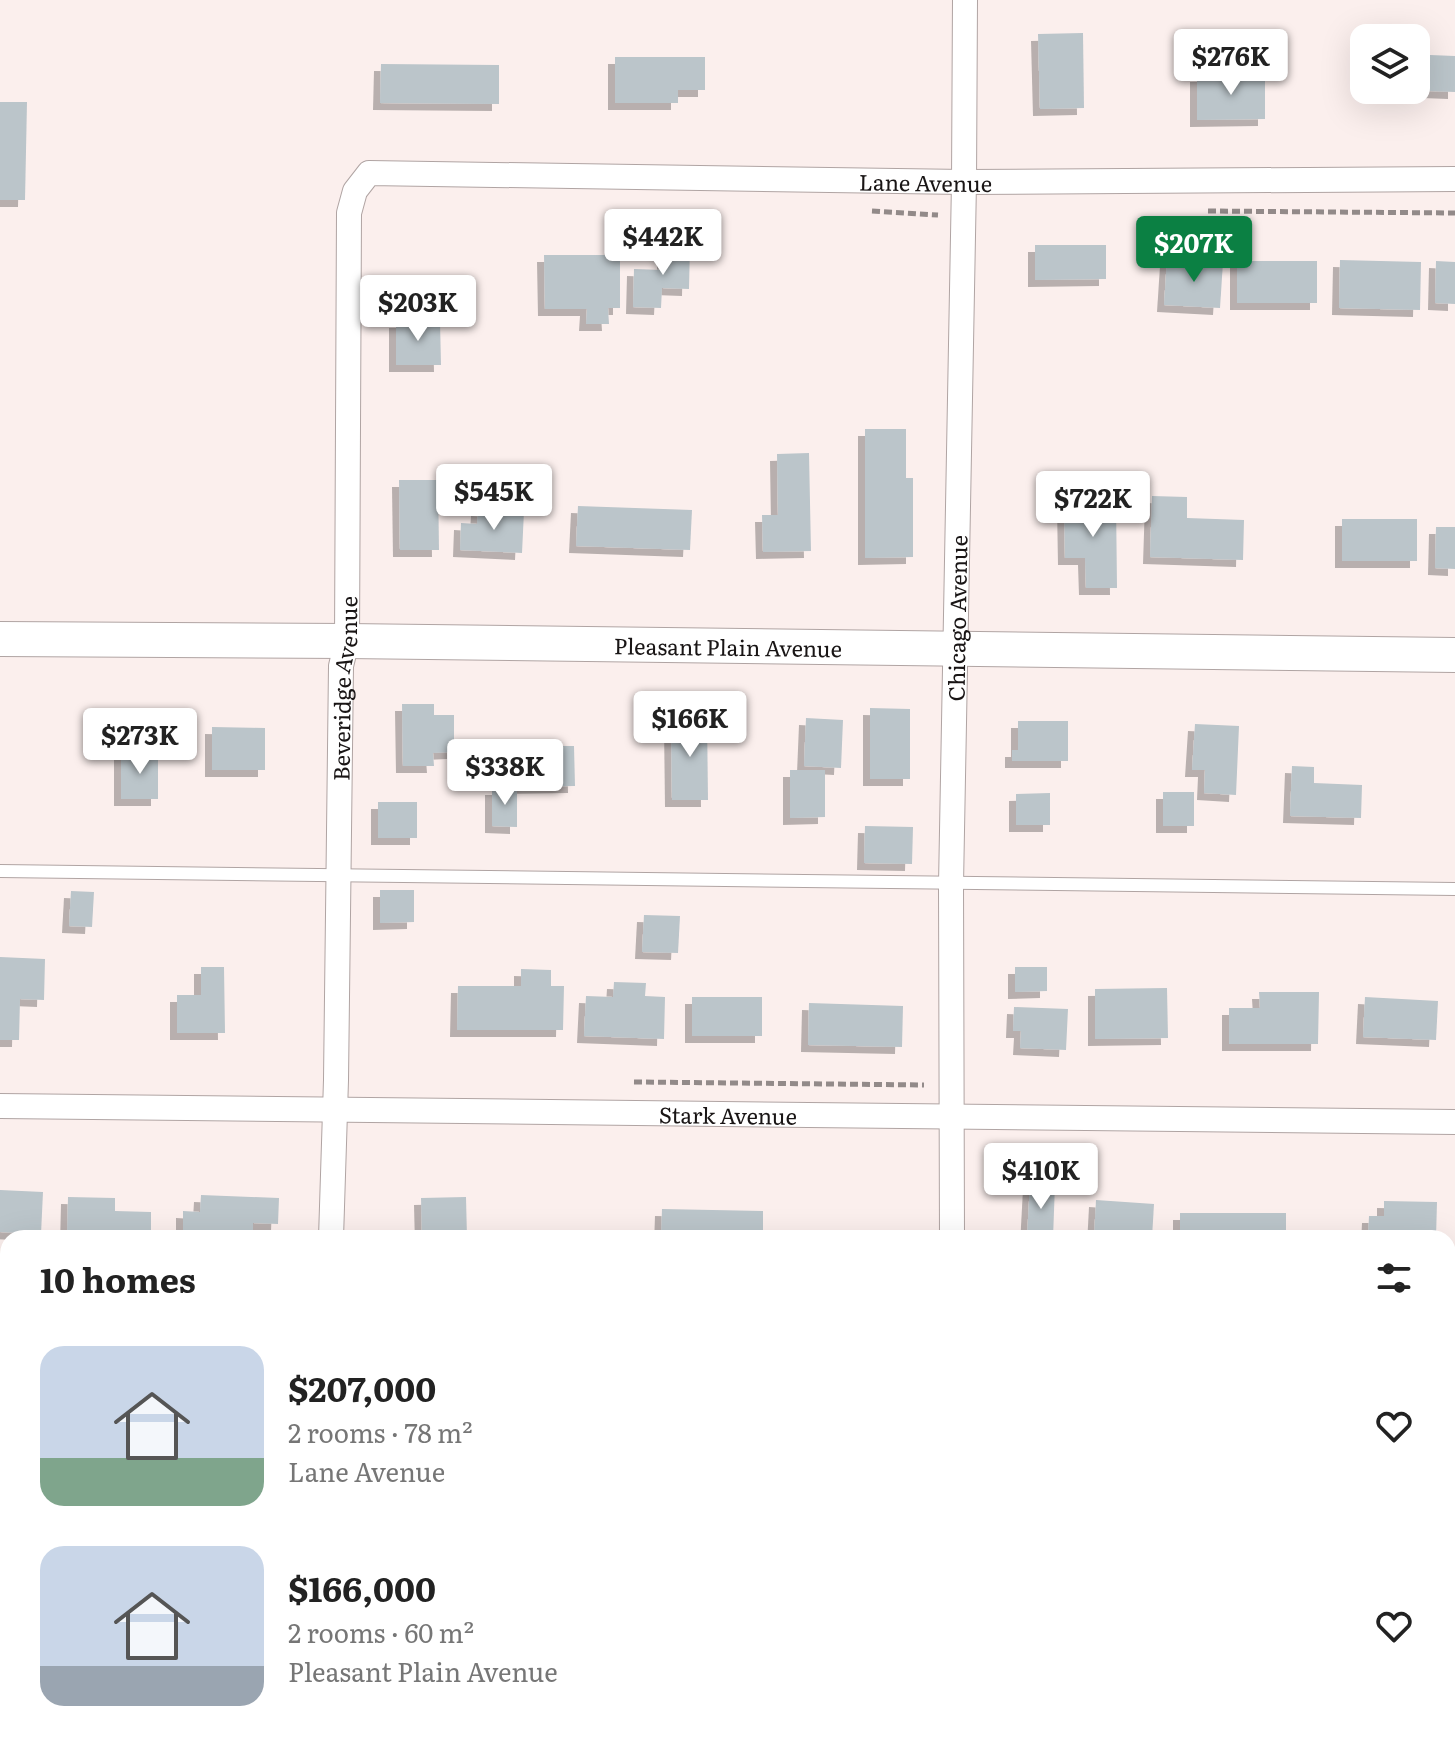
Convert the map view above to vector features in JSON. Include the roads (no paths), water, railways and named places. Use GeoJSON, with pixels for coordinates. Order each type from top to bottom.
{"type":"FeatureCollection","features":[{"type":"Feature","properties":{"kind":"street","name":"Chicago Avenue"},"geometry":{"type":"LineString","coordinates":[[952,1230],[951,885],[965,0]]}},
{"type":"Feature","properties":{"kind":"street","name":"Lane Avenue"},"geometry":{"type":"LineString","coordinates":[[397,172],[964,182],[1455,179]]}},
{"type":"Feature","properties":{"kind":"street","name":"Beveridge Avenue"},"geometry":{"type":"LineString","coordinates":[[331,1230],[341,666],[347,641],[349,213],[355,191],[369,173],[397,172]]}},
{"type":"Feature","properties":{"kind":"street","name":"Pleasant Plain Avenue"},"geometry":{"type":"LineString","coordinates":[[0,639],[1455,655]]}},
{"type":"Feature","properties":{"kind":"street","name":"Stark Avenue"},"geometry":{"type":"LineString","coordinates":[[0,1106],[1455,1122]]}},
{"type":"Feature","properties":{"kind":"lane"},"geometry":{"type":"LineString","coordinates":[[0,871],[1455,889]]}}]}
